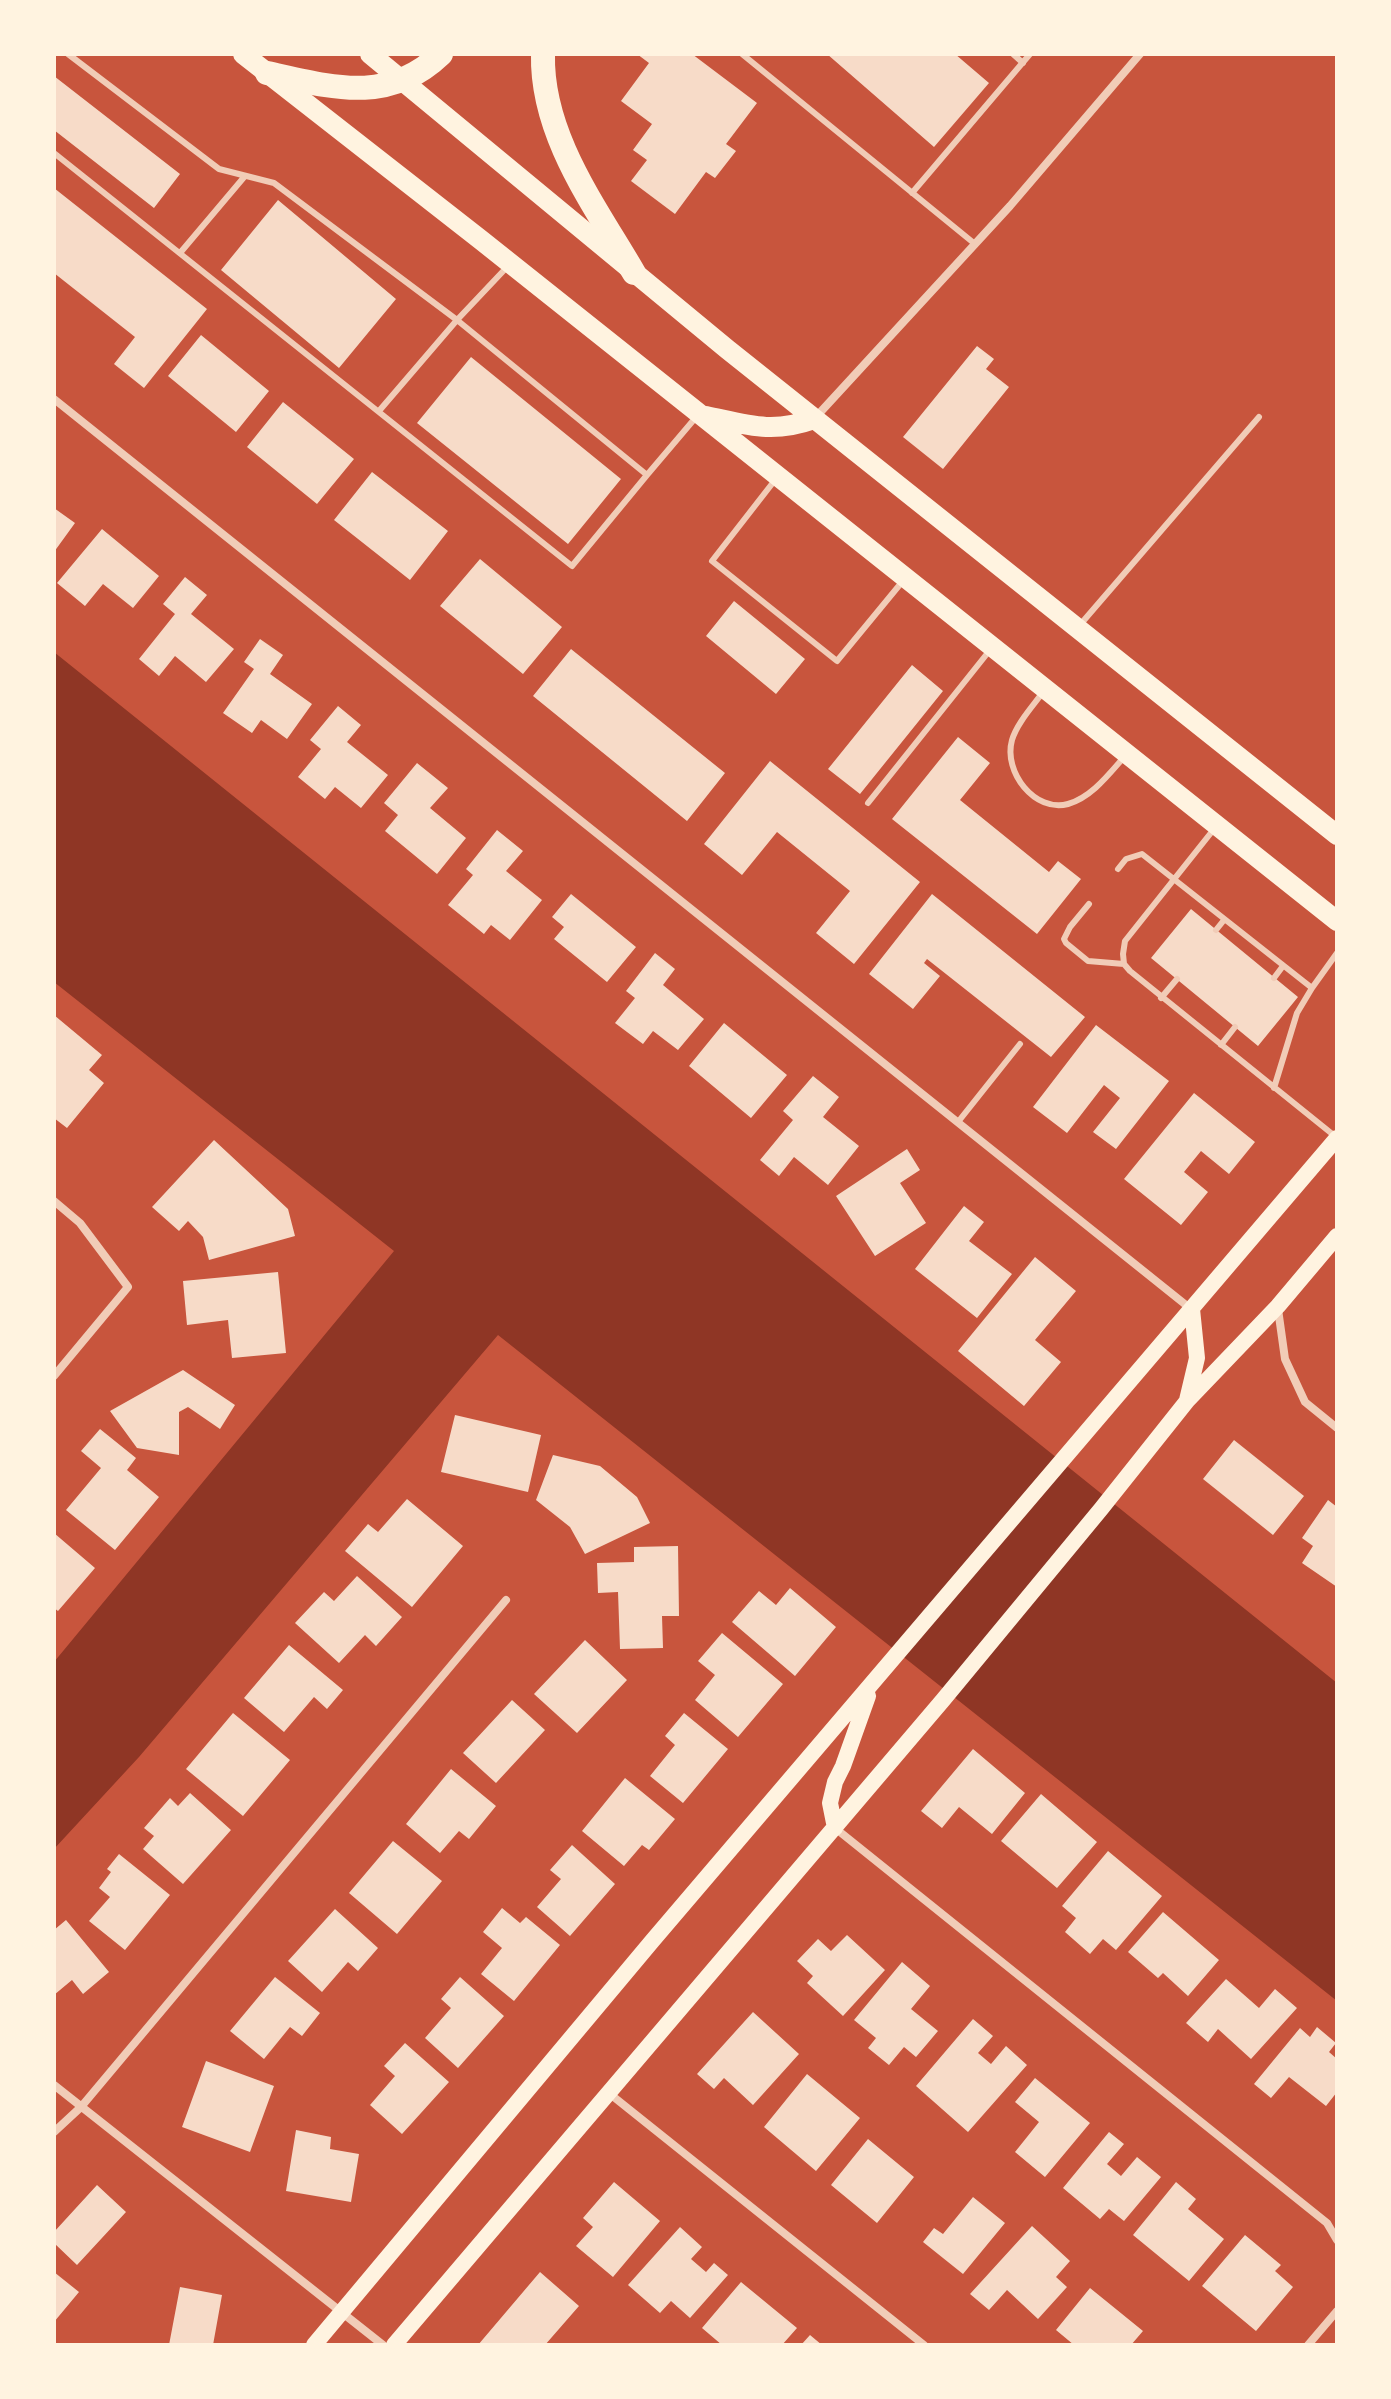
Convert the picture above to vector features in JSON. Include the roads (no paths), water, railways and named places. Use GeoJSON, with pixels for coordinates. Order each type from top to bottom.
{"type":"FeatureCollection","features":[{"type":"Feature","properties":{"kind":"highway"},"geometry":{"type":"LineString","coordinates":[[267,73],[352,88],[378,87],[403,81],[441,54]]}},
{"type":"Feature","properties":{"kind":"highway"},"geometry":{"type":"LineString","coordinates":[[543,54],[546,96],[561,144],[634,273]]}},
{"type":"Feature","properties":{"kind":"main road"},"geometry":{"type":"LineString","coordinates":[[243,54],[1337,921]]}},
{"type":"Feature","properties":{"kind":"main road"},"geometry":{"type":"LineString","coordinates":[[370,54],[814,419],[1076,629],[1336,831]]}},
{"type":"Feature","properties":{"kind":"main road"},"geometry":{"type":"LineString","coordinates":[[698,414],[762,428],[792,427],[814,419]]}},
{"type":"Feature","properties":{"kind":"main road"},"geometry":{"type":"LineString","coordinates":[[314,2345],[653,1940],[1337,1138]]}},
{"type":"Feature","properties":{"kind":"main road"},"geometry":{"type":"LineString","coordinates":[[394,2345],[943,1700],[1187,1401],[1278,1306],[1337,1236]]}},
{"type":"Feature","properties":{"kind":"main road"},"geometry":{"type":"LineString","coordinates":[[1187,1401],[1197,1358],[1192,1309]]}},
{"type":"Feature","properties":{"kind":"main road"},"geometry":{"type":"LineString","coordinates":[[835,1828],[830,1803],[835,1782],[872,1685]]}},
{"type":"Feature","properties":{"kind":"street"},"geometry":{"type":"LineString","coordinates":[[814,419],[975,244],[1140,54]]}},
{"type":"Feature","properties":{"kind":"street"},"geometry":{"type":"LineString","coordinates":[[54,399],[1192,1309]]}},
{"type":"Feature","properties":{"kind":"street"},"geometry":{"type":"LineString","coordinates":[[54,1201],[80,1223],[128,1287],[54,1376]]}},
{"type":"Feature","properties":{"kind":"street"},"geometry":{"type":"LineString","coordinates":[[1278,1306],[1285,1359],[1305,1402],[1337,1428]]}},
{"type":"Feature","properties":{"kind":"street"},"geometry":{"type":"LineString","coordinates":[[54,2132],[81,2107],[506,1600]]}},
{"type":"Feature","properties":{"kind":"street"},"geometry":{"type":"LineString","coordinates":[[835,1828],[1327,2223],[1337,2240]]}},
{"type":"Feature","properties":{"kind":"street"},"geometry":{"type":"LineString","coordinates":[[54,2085],[383,2345]]}},
{"type":"Feature","properties":{"kind":"street"},"geometry":{"type":"LineString","coordinates":[[610,2094],[924,2345]]}},
{"type":"Feature","properties":{"kind":"street"},"geometry":{"type":"LineString","coordinates":[[1308,2345],[1337,2311]]}},
{"type":"Feature","properties":{"kind":"lane"},"geometry":{"type":"LineString","coordinates":[[68,54],[219,169],[274,183],[457,320],[647,475]]}},
{"type":"Feature","properties":{"kind":"lane"},"geometry":{"type":"LineString","coordinates":[[742,54],[975,244]]}},
{"type":"Feature","properties":{"kind":"lane"},"geometry":{"type":"LineString","coordinates":[[1013,54],[1023,63]]}},
{"type":"Feature","properties":{"kind":"lane"},"geometry":{"type":"LineString","coordinates":[[912,193],[1030,54]]}},
{"type":"Feature","properties":{"kind":"lane"},"geometry":{"type":"LineString","coordinates":[[54,153],[572,566],[698,414]]}},
{"type":"Feature","properties":{"kind":"lane"},"geometry":{"type":"LineString","coordinates":[[180,253],[245,176]]}},
{"type":"Feature","properties":{"kind":"lane"},"geometry":{"type":"LineString","coordinates":[[379,411],[510,263]]}},
{"type":"Feature","properties":{"kind":"lane"},"geometry":{"type":"LineString","coordinates":[[1076,629],[1259,417]]}},
{"type":"Feature","properties":{"kind":"lane"},"geometry":{"type":"LineString","coordinates":[[777,477],[712,561],[837,661],[905,578]]}},
{"type":"Feature","properties":{"kind":"lane"},"geometry":{"type":"LineString","coordinates":[[868,803],[992,647]]}},
{"type":"Feature","properties":{"kind":"lane"},"geometry":{"type":"LineString","coordinates":[[1045,689],[1013,737],[1010,754],[1013,772],[1019,782],[1036,797],[1050,803],[1066,804],[1076,800],[1091,792],[1127,754]]}},
{"type":"Feature","properties":{"kind":"lane"},"geometry":{"type":"LineString","coordinates":[[1217,826],[1125,941],[1124,964],[1161,998],[1337,1138]]}},
{"type":"Feature","properties":{"kind":"lane"},"geometry":{"type":"LineString","coordinates":[[1118,869],[1126,859],[1142,854],[1312,988]]}},
{"type":"Feature","properties":{"kind":"lane"},"geometry":{"type":"LineString","coordinates":[[1089,904],[1070,927],[1064,939],[1066,943],[1088,961],[1124,964]]}},
{"type":"Feature","properties":{"kind":"lane"},"geometry":{"type":"LineString","coordinates":[[1216,930],[1224,920]]}},
{"type":"Feature","properties":{"kind":"lane"},"geometry":{"type":"LineString","coordinates":[[1274,1088],[1297,1013],[1337,953]]}},
{"type":"Feature","properties":{"kind":"lane"},"geometry":{"type":"LineString","coordinates":[[1274,978],[1283,966]]}},
{"type":"Feature","properties":{"kind":"lane"},"geometry":{"type":"LineString","coordinates":[[1161,998],[1177,979]]}},
{"type":"Feature","properties":{"kind":"lane"},"geometry":{"type":"LineString","coordinates":[[1221,1045],[1235,1027]]}},
{"type":"Feature","properties":{"kind":"lane"},"geometry":{"type":"LineString","coordinates":[[958,1122],[1020,1044]]}}]}
